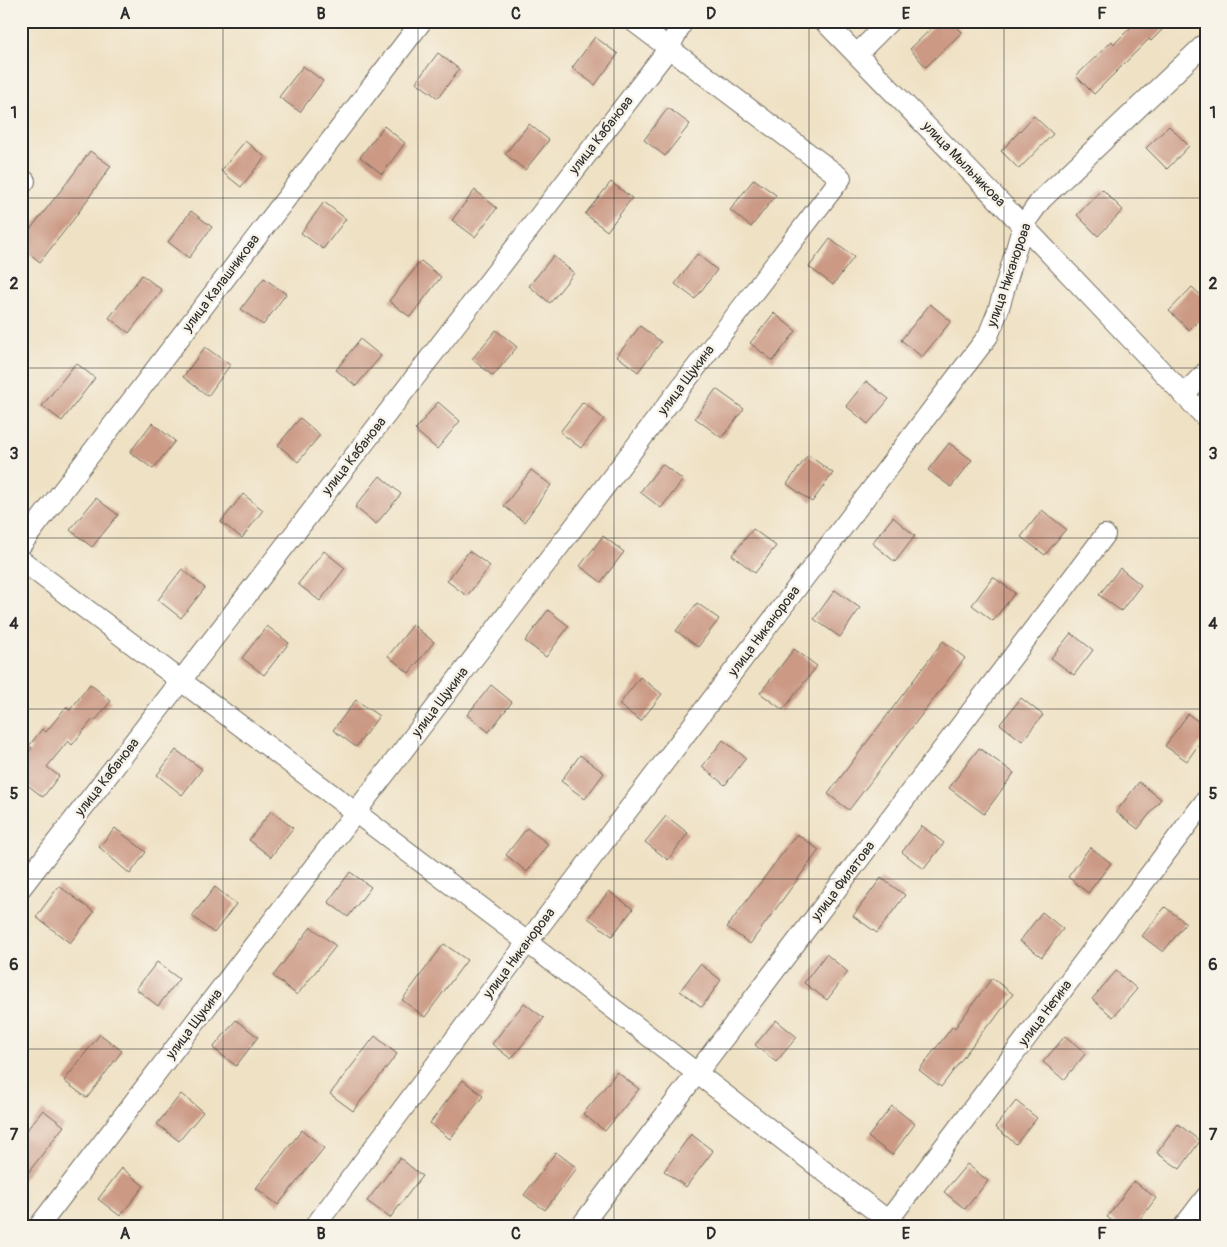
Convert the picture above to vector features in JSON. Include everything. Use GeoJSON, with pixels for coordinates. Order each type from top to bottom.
{"type":"FeatureCollection","features":[{"type":"Feature","properties":{"kind":"street","name":"улица Калашникова"},"geometry":{"type":"LineString","coordinates":[[21,545],[422,21]]}},
{"type":"Feature","properties":{"kind":"street"},"geometry":{"type":"LineString","coordinates":[[633,21],[669,48]]}},
{"type":"Feature","properties":{"kind":"street","name":"улица Кабанова"},"geometry":{"type":"LineString","coordinates":[[21,888],[669,48],[683,21]]}},
{"type":"Feature","properties":{"kind":"street","name":"улица Мыльникова"},"geometry":{"type":"LineString","coordinates":[[824,21],[1023,225],[1206,418]]}},
{"type":"Feature","properties":{"kind":"street"},"geometry":{"type":"LineString","coordinates":[[857,54],[890,21]]}},
{"type":"Feature","properties":{"kind":"street","name":"улица Никанорова"},"geometry":{"type":"LineString","coordinates":[[315,1226],[527,942],[988,336],[994,325],[1023,225],[1041,200],[1206,43]]}},
{"type":"Feature","properties":{"kind":"street","name":"улица Щукина"},"geometry":{"type":"LineString","coordinates":[[39,1226],[841,178],[669,48]]}},
{"type":"Feature","properties":{"kind":"street"},"geometry":{"type":"LineString","coordinates":[[1183,394],[1206,372]]}},
{"type":"Feature","properties":{"kind":"street","name":"улица Филатова"},"geometry":{"type":"LineString","coordinates":[[581,1226],[1105,535]]}},
{"type":"Feature","properties":{"kind":"street"},"geometry":{"type":"LineString","coordinates":[[21,560],[698,1072],[889,1224]]}},
{"type":"Feature","properties":{"kind":"street","name":"улица Негина"},"geometry":{"type":"LineString","coordinates":[[889,1224],[1206,800]]}},
{"type":"Feature","properties":{"kind":"street"},"geometry":{"type":"LineString","coordinates":[[1184,1226],[1206,1197]]}},
{"type":"Feature","properties":{"kind":"building"},"geometry":{"type":"Polygon","coordinates":[[[939,21],[951,21],[962,32],[926,67],[910,49],[939,21]]]}},
{"type":"Feature","properties":{"kind":"building"},"geometry":{"type":"Polygon","coordinates":[[[1131,21],[1171,21],[1151,41],[1149,39],[1094,94],[1076,76],[1112,41],[1114,44],[1134,24],[1131,21]]]}},
{"type":"Feature","properties":{"kind":"building"},"geometry":{"type":"Polygon","coordinates":[[[595,37],[618,54],[595,85],[572,68],[595,37]]]}},
{"type":"Feature","properties":{"kind":"building"},"geometry":{"type":"Polygon","coordinates":[[[438,53],[459,69],[438,98],[416,82],[438,53]]]}},
{"type":"Feature","properties":{"kind":"building"},"geometry":{"type":"Polygon","coordinates":[[[303,66],[323,81],[300,112],[279,97],[303,66]]]}},
{"type":"Feature","properties":{"kind":"building"},"geometry":{"type":"Polygon","coordinates":[[[668,108],[690,124],[665,156],[644,140],[668,108]]]}},
{"type":"Feature","properties":{"kind":"building"},"geometry":{"type":"Polygon","coordinates":[[[1034,116],[1053,134],[1019,169],[1001,151],[1034,116]]]}},
{"type":"Feature","properties":{"kind":"building"},"geometry":{"type":"Polygon","coordinates":[[[529,124],[549,140],[525,170],[505,154],[529,124]]]}},
{"type":"Feature","properties":{"kind":"building"},"geometry":{"type":"Polygon","coordinates":[[[384,126],[405,143],[382,174],[360,157],[384,126]]]}},
{"type":"Feature","properties":{"kind":"building"},"geometry":{"type":"Polygon","coordinates":[[[1169,126],[1189,146],[1167,169],[1146,148],[1169,126]]]}},
{"type":"Feature","properties":{"kind":"building"},"geometry":{"type":"Polygon","coordinates":[[[245,141],[265,157],[241,187],[221,171],[245,141]]]}},
{"type":"Feature","properties":{"kind":"building"},"geometry":{"type":"Polygon","coordinates":[[[90,151],[111,166],[73,220],[40,262],[21,247],[21,241],[90,151]]]}},
{"type":"Feature","properties":{"kind":"building"},"geometry":{"type":"Polygon","coordinates":[[[754,179],[776,195],[751,227],[730,210],[754,179]]]}},
{"type":"Feature","properties":{"kind":"building"},"geometry":{"type":"Polygon","coordinates":[[[611,182],[632,198],[607,231],[585,214],[611,182]]]}},
{"type":"Feature","properties":{"kind":"building"},"geometry":{"type":"Polygon","coordinates":[[[1102,189],[1123,210],[1098,236],[1077,215],[1102,189]]]}},
{"type":"Feature","properties":{"kind":"building"},"geometry":{"type":"Polygon","coordinates":[[[475,190],[497,208],[475,237],[452,220],[475,190]]]}},
{"type":"Feature","properties":{"kind":"building"},"geometry":{"type":"Polygon","coordinates":[[[324,202],[346,219],[323,249],[301,233],[324,202]]]}},
{"type":"Feature","properties":{"kind":"building"},"geometry":{"type":"Polygon","coordinates":[[[191,211],[212,227],[189,258],[168,242],[191,211]]]}},
{"type":"Feature","properties":{"kind":"building"},"geometry":{"type":"Polygon","coordinates":[[[830,239],[854,257],[833,285],[809,267],[830,239]]]}},
{"type":"Feature","properties":{"kind":"building"},"geometry":{"type":"Polygon","coordinates":[[[697,254],[717,270],[695,299],[675,284],[697,254]]]}},
{"type":"Feature","properties":{"kind":"building"},"geometry":{"type":"Polygon","coordinates":[[[553,256],[574,273],[550,303],[529,286],[553,256]]]}},
{"type":"Feature","properties":{"kind":"building"},"geometry":{"type":"Polygon","coordinates":[[[421,261],[441,277],[410,317],[389,301],[421,261]]]}},
{"type":"Feature","properties":{"kind":"building"},"geometry":{"type":"Polygon","coordinates":[[[142,275],[162,290],[129,333],[109,318],[142,275]]]}},
{"type":"Feature","properties":{"kind":"building"},"geometry":{"type":"Polygon","coordinates":[[[264,278],[286,294],[263,325],[241,309],[264,278]]]}},
{"type":"Feature","properties":{"kind":"building"},"geometry":{"type":"Polygon","coordinates":[[[1192,287],[1206,300],[1206,313],[1189,330],[1169,311],[1192,287]]]}},
{"type":"Feature","properties":{"kind":"building"},"geometry":{"type":"Polygon","coordinates":[[[930,304],[951,321],[922,357],[901,340],[930,304]]]}},
{"type":"Feature","properties":{"kind":"building"},"geometry":{"type":"Polygon","coordinates":[[[774,313],[796,331],[773,361],[750,343],[774,313]]]}},
{"type":"Feature","properties":{"kind":"building"},"geometry":{"type":"Polygon","coordinates":[[[640,326],[661,342],[638,372],[617,356],[640,326]]]}},
{"type":"Feature","properties":{"kind":"building"},"geometry":{"type":"Polygon","coordinates":[[[496,330],[517,347],[493,376],[472,359],[496,330]]]}},
{"type":"Feature","properties":{"kind":"building"},"geometry":{"type":"Polygon","coordinates":[[[360,339],[381,356],[356,386],[336,370],[360,339]]]}},
{"type":"Feature","properties":{"kind":"building"},"geometry":{"type":"Polygon","coordinates":[[[205,347],[230,365],[208,396],[183,377],[205,347]]]}},
{"type":"Feature","properties":{"kind":"building"},"geometry":{"type":"Polygon","coordinates":[[[76,363],[95,378],[62,421],[42,406],[76,363]]]}},
{"type":"Feature","properties":{"kind":"building"},"geometry":{"type":"Polygon","coordinates":[[[866,381],[889,399],[868,424],[846,406],[866,381]]]}},
{"type":"Feature","properties":{"kind":"building"},"geometry":{"type":"Polygon","coordinates":[[[716,389],[744,409],[722,438],[695,418],[716,389]]]}},
{"type":"Feature","properties":{"kind":"building"},"geometry":{"type":"Polygon","coordinates":[[[438,402],[460,421],[437,449],[415,430],[438,402]]]}},
{"type":"Feature","properties":{"kind":"building"},"geometry":{"type":"Polygon","coordinates":[[[583,402],[604,419],[581,448],[560,432],[583,402]]]}},
{"type":"Feature","properties":{"kind":"building"},"geometry":{"type":"Polygon","coordinates":[[[300,418],[320,435],[298,462],[278,445],[300,418]]]}},
{"type":"Feature","properties":{"kind":"building"},"geometry":{"type":"Polygon","coordinates":[[[152,423],[175,441],[153,469],[130,452],[152,423]]]}},
{"type":"Feature","properties":{"kind":"building"},"geometry":{"type":"Polygon","coordinates":[[[949,443],[972,460],[951,487],[928,470],[949,443]]]}},
{"type":"Feature","properties":{"kind":"building"},"geometry":{"type":"Polygon","coordinates":[[[808,455],[833,473],[812,502],[787,484],[808,455]]]}},
{"type":"Feature","properties":{"kind":"building"},"geometry":{"type":"Polygon","coordinates":[[[662,464],[683,480],[661,508],[640,492],[662,464]]]}},
{"type":"Feature","properties":{"kind":"building"},"geometry":{"type":"Polygon","coordinates":[[[531,470],[551,485],[524,522],[504,506],[531,470]]]}},
{"type":"Feature","properties":{"kind":"building"},"geometry":{"type":"Polygon","coordinates":[[[380,476],[401,494],[376,524],[355,507],[380,476]]]}},
{"type":"Feature","properties":{"kind":"building"},"geometry":{"type":"Polygon","coordinates":[[[243,494],[263,510],[242,538],[221,522],[243,494]]]}},
{"type":"Feature","properties":{"kind":"building"},"geometry":{"type":"Polygon","coordinates":[[[96,498],[118,515],[92,547],[70,530],[96,498]]]}},
{"type":"Feature","properties":{"kind":"building"},"geometry":{"type":"Polygon","coordinates":[[[1042,510],[1066,529],[1045,555],[1021,537],[1042,510]]]}},
{"type":"Feature","properties":{"kind":"building"},"geometry":{"type":"Polygon","coordinates":[[[893,517],[915,536],[895,562],[872,543],[893,517]]]}},
{"type":"Feature","properties":{"kind":"building"},"geometry":{"type":"Polygon","coordinates":[[[753,529],[776,546],[755,573],[732,555],[753,529]]]}},
{"type":"Feature","properties":{"kind":"building"},"geometry":{"type":"Polygon","coordinates":[[[603,536],[624,552],[601,582],[580,566],[603,536]]]}},
{"type":"Feature","properties":{"kind":"building"},"geometry":{"type":"Polygon","coordinates":[[[324,551],[345,568],[320,601],[298,584],[324,551]]]}},
{"type":"Feature","properties":{"kind":"building"},"geometry":{"type":"Polygon","coordinates":[[[469,551],[490,566],[467,596],[447,581],[469,551]]]}},
{"type":"Feature","properties":{"kind":"building"},"geometry":{"type":"Polygon","coordinates":[[[1120,568],[1141,585],[1121,611],[1099,595],[1120,568]]]}},
{"type":"Feature","properties":{"kind":"building"},"geometry":{"type":"Polygon","coordinates":[[[182,569],[205,588],[181,618],[158,600],[182,569]]]}},
{"type":"Feature","properties":{"kind":"building"},"geometry":{"type":"Polygon","coordinates":[[[993,577],[1015,593],[993,621],[972,605],[993,577]]]}},
{"type":"Feature","properties":{"kind":"building"},"geometry":{"type":"Polygon","coordinates":[[[835,590],[860,608],[840,637],[814,619],[835,590]]]}},
{"type":"Feature","properties":{"kind":"building"},"geometry":{"type":"Polygon","coordinates":[[[697,603],[719,619],[698,647],[676,631],[697,603]]]}},
{"type":"Feature","properties":{"kind":"building"},"geometry":{"type":"Polygon","coordinates":[[[548,610],[569,626],[546,657],[525,641],[548,610]]]}},
{"type":"Feature","properties":{"kind":"building"},"geometry":{"type":"Polygon","coordinates":[[[413,625],[434,642],[409,673],[388,656],[413,625]]]}},
{"type":"Feature","properties":{"kind":"building"},"geometry":{"type":"Polygon","coordinates":[[[267,626],[289,643],[264,675],[242,658],[267,626]]]}},
{"type":"Feature","properties":{"kind":"building"},"geometry":{"type":"Polygon","coordinates":[[[1071,633],[1093,650],[1074,675],[1051,658],[1071,633]]]}},
{"type":"Feature","properties":{"kind":"building"},"geometry":{"type":"Polygon","coordinates":[[[943,641],[965,658],[849,810],[828,794],[943,641]]]}},
{"type":"Feature","properties":{"kind":"building"},"geometry":{"type":"Polygon","coordinates":[[[794,649],[817,666],[783,710],[760,693],[794,649]]]}},
{"type":"Feature","properties":{"kind":"building"},"geometry":{"type":"Polygon","coordinates":[[[640,677],[662,694],[641,721],[619,705],[640,677]]]}},
{"type":"Feature","properties":{"kind":"building"},"geometry":{"type":"Polygon","coordinates":[[[90,684],[111,701],[95,721],[93,719],[72,745],[68,741],[47,767],[59,776],[43,797],[21,780],[21,762],[32,748],[29,746],[42,729],[46,732],[66,707],[70,710],[90,684]]]}},
{"type":"Feature","properties":{"kind":"building"},"geometry":{"type":"Polygon","coordinates":[[[491,685],[512,702],[489,732],[467,715],[491,685]]]}},
{"type":"Feature","properties":{"kind":"building"},"geometry":{"type":"Polygon","coordinates":[[[1021,698],[1043,715],[1022,741],[1000,724],[1021,698]]]}},
{"type":"Feature","properties":{"kind":"building"},"geometry":{"type":"Polygon","coordinates":[[[356,700],[379,716],[356,747],[333,730],[356,700]]]}},
{"type":"Feature","properties":{"kind":"building"},"geometry":{"type":"Polygon","coordinates":[[[1188,714],[1206,727],[1206,734],[1187,761],[1165,746],[1188,714]]]}},
{"type":"Feature","properties":{"kind":"building"},"geometry":{"type":"Polygon","coordinates":[[[723,740],[746,758],[725,785],[702,767],[723,740]]]}},
{"type":"Feature","properties":{"kind":"building"},"geometry":{"type":"Polygon","coordinates":[[[979,748],[1014,773],[984,814],[949,788],[979,748]]]}},
{"type":"Feature","properties":{"kind":"building"},"geometry":{"type":"Polygon","coordinates":[[[176,750],[202,769],[182,795],[157,775],[176,750]]]}},
{"type":"Feature","properties":{"kind":"building"},"geometry":{"type":"Polygon","coordinates":[[[580,755],[604,773],[585,799],[561,781],[580,755]]]}},
{"type":"Feature","properties":{"kind":"building"},"geometry":{"type":"Polygon","coordinates":[[[1139,782],[1161,799],[1138,829],[1116,812],[1139,782]]]}},
{"type":"Feature","properties":{"kind":"building"},"geometry":{"type":"Polygon","coordinates":[[[271,811],[293,828],[271,857],[249,840],[271,811]]]}},
{"type":"Feature","properties":{"kind":"building"},"geometry":{"type":"Polygon","coordinates":[[[666,816],[688,833],[668,860],[645,842],[666,816]]]}},
{"type":"Feature","properties":{"kind":"building"},"geometry":{"type":"Polygon","coordinates":[[[922,826],[944,843],[924,869],[902,852],[922,826]]]}},
{"type":"Feature","properties":{"kind":"building"},"geometry":{"type":"Polygon","coordinates":[[[115,828],[146,852],[130,874],[99,847],[115,828]]]}},
{"type":"Feature","properties":{"kind":"building"},"geometry":{"type":"Polygon","coordinates":[[[527,828],[548,844],[527,872],[506,855],[527,828]]]}},
{"type":"Feature","properties":{"kind":"building"},"geometry":{"type":"Polygon","coordinates":[[[797,834],[819,850],[750,944],[727,927],[797,834]]]}},
{"type":"Feature","properties":{"kind":"building"},"geometry":{"type":"Polygon","coordinates":[[[1090,847],[1111,863],[1088,893],[1068,877],[1090,847]]]}},
{"type":"Feature","properties":{"kind":"building"},"geometry":{"type":"Polygon","coordinates":[[[350,872],[371,887],[348,917],[328,902],[350,872]]]}},
{"type":"Feature","properties":{"kind":"building"},"geometry":{"type":"Polygon","coordinates":[[[881,878],[905,895],[877,933],[853,916],[881,878]]]}},
{"type":"Feature","properties":{"kind":"building"},"geometry":{"type":"Polygon","coordinates":[[[59,886],[94,912],[70,943],[36,917],[59,886]]]}},
{"type":"Feature","properties":{"kind":"building"},"geometry":{"type":"Polygon","coordinates":[[[215,887],[236,904],[214,933],[192,916],[215,887]]]}},
{"type":"Feature","properties":{"kind":"building"},"geometry":{"type":"Polygon","coordinates":[[[609,891],[633,909],[612,936],[588,918],[609,891]]]}},
{"type":"Feature","properties":{"kind":"building"},"geometry":{"type":"Polygon","coordinates":[[[1165,907],[1186,923],[1163,952],[1142,936],[1165,907]]]}},
{"type":"Feature","properties":{"kind":"building"},"geometry":{"type":"Polygon","coordinates":[[[1042,912],[1063,929],[1042,957],[1020,941],[1042,912]]]}},
{"type":"Feature","properties":{"kind":"building"},"geometry":{"type":"Polygon","coordinates":[[[311,927],[336,946],[297,995],[273,976],[311,927]]]}},
{"type":"Feature","properties":{"kind":"building"},"geometry":{"type":"Polygon","coordinates":[[[444,944],[467,960],[425,1017],[402,1000],[444,944]]]}},
{"type":"Feature","properties":{"kind":"building"},"geometry":{"type":"Polygon","coordinates":[[[826,954],[848,972],[827,1000],[804,983],[826,954]]]}},
{"type":"Feature","properties":{"kind":"building"},"geometry":{"type":"Polygon","coordinates":[[[157,962],[179,979],[158,1006],[136,989],[157,962]]]}},
{"type":"Feature","properties":{"kind":"building"},"geometry":{"type":"Polygon","coordinates":[[[700,964],[721,980],[702,1007],[680,991],[700,964]]]}},
{"type":"Feature","properties":{"kind":"building"},"geometry":{"type":"Polygon","coordinates":[[[1116,971],[1137,989],[1113,1017],[1092,999],[1116,971]]]}},
{"type":"Feature","properties":{"kind":"building"},"geometry":{"type":"Polygon","coordinates":[[[992,978],[1013,994],[941,1087],[919,1070],[953,1026],[955,1028],[992,978]]]}},
{"type":"Feature","properties":{"kind":"building"},"geometry":{"type":"Polygon","coordinates":[[[524,1003],[544,1018],[511,1059],[492,1044],[524,1003]]]}},
{"type":"Feature","properties":{"kind":"building"},"geometry":{"type":"Polygon","coordinates":[[[236,1020],[258,1037],[236,1066],[213,1048],[236,1020]]]}},
{"type":"Feature","properties":{"kind":"building"},"geometry":{"type":"Polygon","coordinates":[[[776,1020],[797,1037],[776,1062],[755,1045],[776,1020]]]}},
{"type":"Feature","properties":{"kind":"building"},"geometry":{"type":"Polygon","coordinates":[[[100,1034],[122,1051],[87,1098],[64,1081],[100,1034]]]}},
{"type":"Feature","properties":{"kind":"building"},"geometry":{"type":"Polygon","coordinates":[[[375,1036],[397,1054],[353,1111],[330,1094],[375,1036]]]}},
{"type":"Feature","properties":{"kind":"building"},"geometry":{"type":"Polygon","coordinates":[[[1065,1036],[1086,1053],[1064,1080],[1043,1062],[1065,1036]]]}},
{"type":"Feature","properties":{"kind":"building"},"geometry":{"type":"Polygon","coordinates":[[[617,1072],[639,1089],[605,1131],[583,1114],[617,1072]]]}},
{"type":"Feature","properties":{"kind":"building"},"geometry":{"type":"Polygon","coordinates":[[[463,1080],[483,1096],[450,1139],[430,1123],[463,1080]]]}},
{"type":"Feature","properties":{"kind":"building"},"geometry":{"type":"Polygon","coordinates":[[[181,1094],[203,1112],[179,1141],[157,1124],[181,1094]]]}},
{"type":"Feature","properties":{"kind":"building"},"geometry":{"type":"Polygon","coordinates":[[[1016,1101],[1037,1118],[1016,1144],[995,1127],[1016,1101]]]}},
{"type":"Feature","properties":{"kind":"building"},"geometry":{"type":"Polygon","coordinates":[[[892,1106],[915,1124],[892,1155],[868,1137],[892,1106]]]}},
{"type":"Feature","properties":{"kind":"building"},"geometry":{"type":"Polygon","coordinates":[[[43,1110],[64,1126],[21,1182],[21,1137],[43,1110]]]}},
{"type":"Feature","properties":{"kind":"building"},"geometry":{"type":"Polygon","coordinates":[[[1178,1124],[1200,1141],[1180,1169],[1157,1153],[1178,1124]]]}},
{"type":"Feature","properties":{"kind":"building"},"geometry":{"type":"Polygon","coordinates":[[[302,1130],[324,1148],[278,1205],[256,1188],[302,1130]]]}},
{"type":"Feature","properties":{"kind":"building"},"geometry":{"type":"Polygon","coordinates":[[[691,1134],[713,1151],[686,1187],[664,1171],[691,1134]]]}},
{"type":"Feature","properties":{"kind":"building"},"geometry":{"type":"Polygon","coordinates":[[[556,1152],[577,1168],[545,1210],[524,1195],[556,1152]]]}},
{"type":"Feature","properties":{"kind":"building"},"geometry":{"type":"Polygon","coordinates":[[[400,1158],[422,1176],[390,1218],[367,1201],[400,1158]]]}},
{"type":"Feature","properties":{"kind":"building"},"geometry":{"type":"Polygon","coordinates":[[[967,1164],[988,1181],[965,1209],[944,1192],[967,1164]]]}},
{"type":"Feature","properties":{"kind":"building"},"geometry":{"type":"Polygon","coordinates":[[[122,1168],[144,1186],[120,1216],[98,1199],[122,1168]]]}},
{"type":"Feature","properties":{"kind":"building"},"geometry":{"type":"Polygon","coordinates":[[[1134,1181],[1156,1198],[1135,1226],[1119,1226],[1107,1217],[1134,1181]]]}}]}
